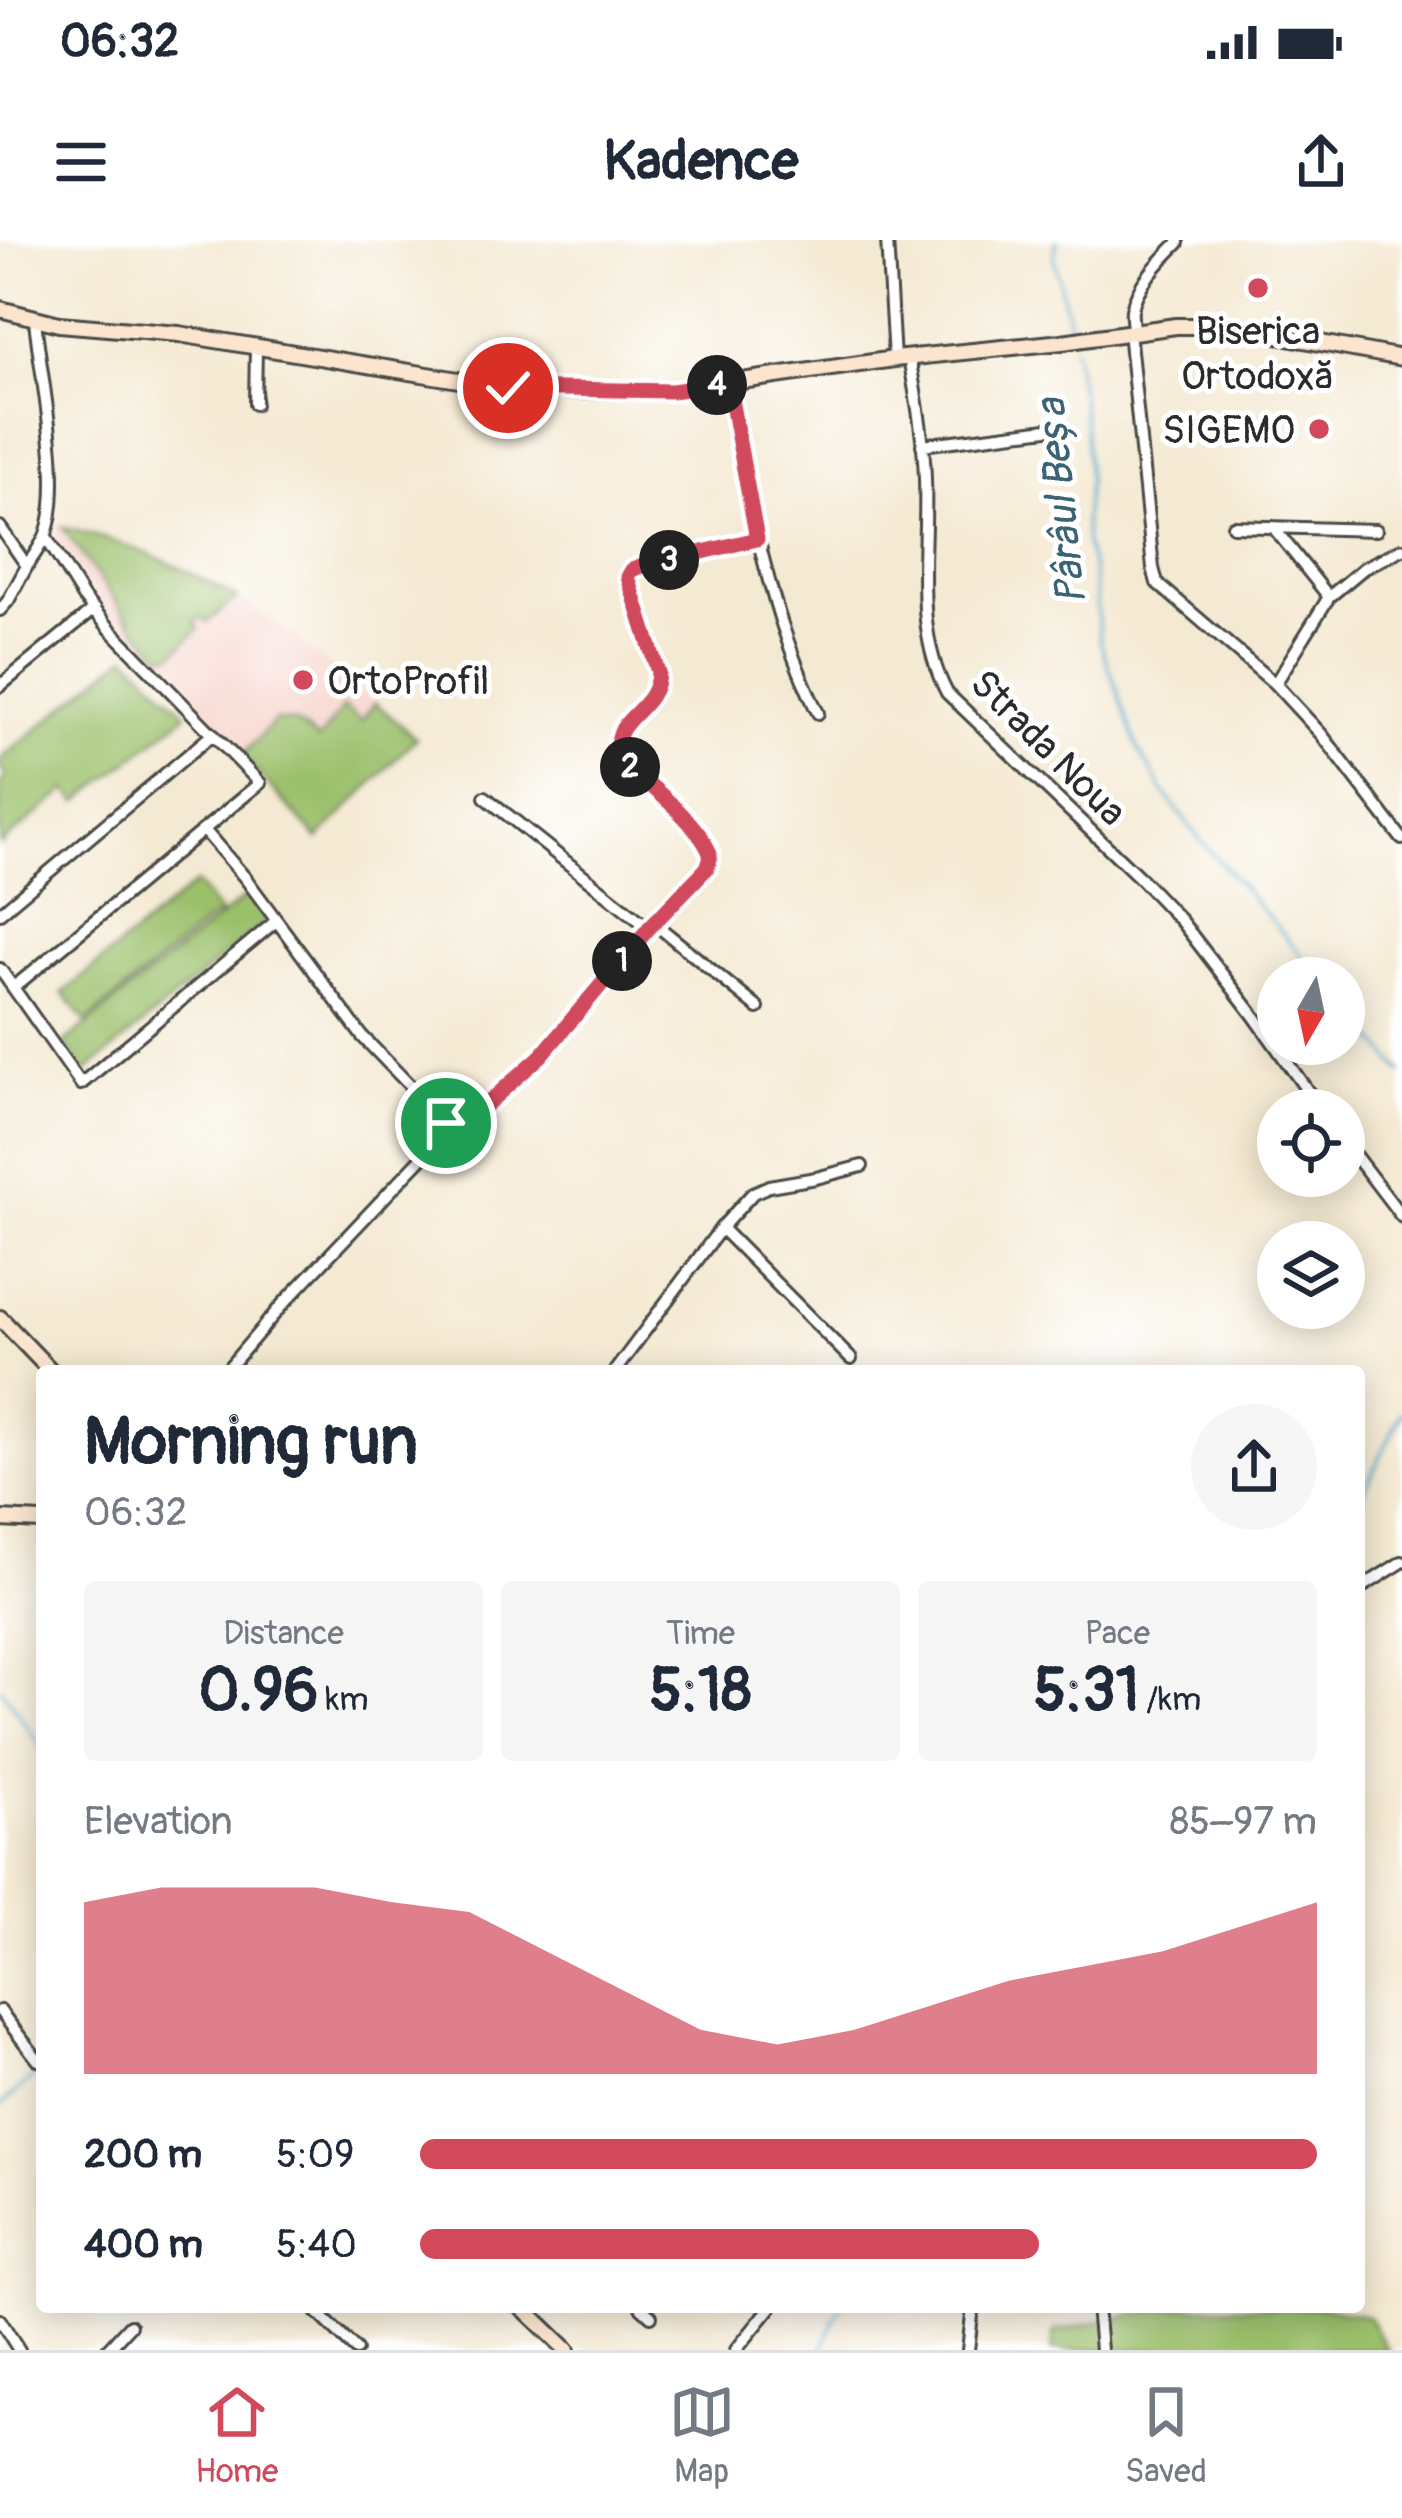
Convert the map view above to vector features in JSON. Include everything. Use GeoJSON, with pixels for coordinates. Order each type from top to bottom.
{"type":"FeatureCollection","features":[{"type":"Feature","properties":{"kind":"main road"},"geometry":{"type":"LineString","coordinates":[[0,309],[83,327],[154,331],[508,388],[672,391],[902,358],[1131,331],[1218,326],[1402,358]]}},
{"type":"Feature","properties":{"kind":"main road"},"geometry":{"type":"LineString","coordinates":[[0,1318],[44,1365]]}},
{"type":"Feature","properties":{"kind":"main road"},"geometry":{"type":"LineString","coordinates":[[0,1519],[36,1522]]}},
{"type":"Feature","properties":{"kind":"main road"},"geometry":{"type":"LineString","coordinates":[[528,2313],[567,2350]]}},
{"type":"Feature","properties":{"kind":"street","name":"Strada Noua"},"geometry":{"type":"LineString","coordinates":[[887,240],[902,358],[922,445],[926,619],[932,654],[947,692],[1181,921],[1306,1089]]}},
{"type":"Feature","properties":{"kind":"street"},"geometry":{"type":"LineString","coordinates":[[1178,240],[1132,308],[1157,584],[1275,684],[1322,735],[1402,839]]}},
{"type":"Feature","properties":{"kind":"street"},"geometry":{"type":"LineString","coordinates":[[4,605],[45,536],[52,511],[49,424],[35,319]]}},
{"type":"Feature","properties":{"kind":"street"},"geometry":{"type":"LineString","coordinates":[[255,404],[256,347]]}},
{"type":"Feature","properties":{"kind":"street"},"geometry":{"type":"LineString","coordinates":[[728,383],[757,539],[803,682],[818,713]]}},
{"type":"Feature","properties":{"kind":"street"},"geometry":{"type":"LineString","coordinates":[[922,445],[1047,430]]}},
{"type":"Feature","properties":{"kind":"street"},"geometry":{"type":"LineString","coordinates":[[1233,526],[1376,530]]}},
{"type":"Feature","properties":{"kind":"street"},"geometry":{"type":"LineString","coordinates":[[0,527],[27,566]]}},
{"type":"Feature","properties":{"kind":"street"},"geometry":{"type":"LineString","coordinates":[[1273,527],[1329,597]]}},
{"type":"Feature","properties":{"kind":"street"},"geometry":{"type":"LineString","coordinates":[[13,988],[260,783],[94,609],[45,536]]}},
{"type":"Feature","properties":{"kind":"street"},"geometry":{"type":"LineString","coordinates":[[205,831],[362,1036],[446,1123],[451,1136],[542,1055],[651,925],[707,868],[709,850],[619,753],[620,734],[654,697],[658,685],[628,577],[640,567],[757,539]]}},
{"type":"Feature","properties":{"kind":"street"},"geometry":{"type":"LineString","coordinates":[[1275,684],[1329,597],[1364,568],[1402,549]]}},
{"type":"Feature","properties":{"kind":"street"},"geometry":{"type":"LineString","coordinates":[[0,590],[4,605]]}},
{"type":"Feature","properties":{"kind":"street"},"geometry":{"type":"LineString","coordinates":[[2,680],[94,609]]}},
{"type":"Feature","properties":{"kind":"street"},"geometry":{"type":"LineString","coordinates":[[0,913],[213,734]]}},
{"type":"Feature","properties":{"kind":"street"},"geometry":{"type":"LineString","coordinates":[[485,797],[758,1008]]}},
{"type":"Feature","properties":{"kind":"street"},"geometry":{"type":"LineString","coordinates":[[0,969],[80,1084],[276,921]]}},
{"type":"Feature","properties":{"kind":"street"},"geometry":{"type":"LineString","coordinates":[[231,1365],[448,1132]]}},
{"type":"Feature","properties":{"kind":"street"},"geometry":{"type":"LineString","coordinates":[[619,1365],[721,1228],[753,1193],[862,1166]]}},
{"type":"Feature","properties":{"kind":"street"},"geometry":{"type":"LineString","coordinates":[[1365,1168],[1402,1216]]}},
{"type":"Feature","properties":{"kind":"street"},"geometry":{"type":"LineString","coordinates":[[721,1228],[850,1359]]}},
{"type":"Feature","properties":{"kind":"street"},"geometry":{"type":"LineString","coordinates":[[1365,1585],[1402,1562]]}},
{"type":"Feature","properties":{"kind":"street"},"geometry":{"type":"LineString","coordinates":[[0,2011],[36,2057]]}},
{"type":"Feature","properties":{"kind":"street"},"geometry":{"type":"LineString","coordinates":[[318,2313],[356,2350]]}},
{"type":"Feature","properties":{"kind":"street"},"geometry":{"type":"LineString","coordinates":[[647,2313],[651,2316]]}},
{"type":"Feature","properties":{"kind":"street"},"geometry":{"type":"LineString","coordinates":[[736,2350],[766,2313]]}},
{"type":"Feature","properties":{"kind":"street"},"geometry":{"type":"LineString","coordinates":[[968,2350],[972,2313]]}},
{"type":"Feature","properties":{"kind":"street"},"geometry":{"type":"LineString","coordinates":[[1098,2313],[1101,2350]]}},
{"type":"Feature","properties":{"kind":"street"},"geometry":{"type":"LineString","coordinates":[[0,2320],[19,2350]]}},
{"type":"Feature","properties":{"kind":"street"},"geometry":{"type":"LineString","coordinates":[[106,2350],[130,2325]]}},
{"type":"Feature","properties":{"kind":"shaded area","name":"OrtoProfil"},"geometry":{"type":"Polygon","coordinates":[[[59,526],[116,540],[190,570],[240,599],[288,631],[416,738],[318,839],[113,620],[67,555],[53,546],[59,526]]]}},
{"type":"Feature","properties":{"kind":"green space"},"geometry":{"type":"Polygon","coordinates":[[[62,527],[152,556],[237,598],[207,622],[202,617],[195,622],[199,629],[171,655],[160,654],[62,527]]]}},
{"type":"Feature","properties":{"kind":"green space"},"geometry":{"type":"Polygon","coordinates":[[[127,655],[187,714],[78,802],[67,790],[0,845],[0,783],[6,777],[0,760],[127,655]]]}},
{"type":"Feature","properties":{"kind":"green space"},"geometry":{"type":"Polygon","coordinates":[[[375,703],[416,738],[318,839],[242,756],[275,720],[294,722],[319,740],[343,707],[362,721],[375,703]]]}},
{"type":"Feature","properties":{"kind":"green space"},"geometry":{"type":"Polygon","coordinates":[[[196,883],[220,914],[86,1022],[63,993],[196,883]]]}},
{"type":"Feature","properties":{"kind":"green space"},"geometry":{"type":"Polygon","coordinates":[[[249,894],[267,920],[86,1072],[64,1043],[249,894]]]}},
{"type":"Feature","properties":{"kind":"green space"},"geometry":{"type":"Polygon","coordinates":[[[1139,2313],[1353,2313],[1368,2316],[1388,2350],[1052,2350],[1055,2331],[1139,2313]]]}},
{"type":"Feature","properties":{"kind":"waterway","name":"Pârâul Beșa"},"geometry":{"type":"LineString","coordinates":[[1057,240],[1054,257],[1072,337]]}},
{"type":"Feature","properties":{"kind":"waterway","name":"Pârâul Beșa"},"geometry":{"type":"LineString","coordinates":[[1073,346],[1084,418],[1086,547],[1100,641],[1138,749],[1196,835],[1303,957]]}},
{"type":"Feature","properties":{"kind":"waterway","name":"Pârâul Beșa"},"geometry":{"type":"LineString","coordinates":[[1365,1028],[1402,1072]]}},
{"type":"Feature","properties":{"kind":"waterway","name":"Pârâul Beșa"},"geometry":{"type":"LineString","coordinates":[[1365,1488],[1402,1412]]}},
{"type":"Feature","properties":{"kind":"waterway"},"geometry":{"type":"LineString","coordinates":[[0,1687],[36,1739]]}},
{"type":"Feature","properties":{"kind":"waterway"},"geometry":{"type":"LineString","coordinates":[[0,2106],[36,2075]]}},
{"type":"Feature","properties":{"kind":"waterway","name":"Pârâul Beșa"},"geometry":{"type":"LineString","coordinates":[[821,2350],[838,2313]]}},
{"type":"Feature","properties":{"kind":"place","name":"Biserica Ortodoxă"},"geometry":{"type":"Point","coordinates":[1258,288]}},
{"type":"Feature","properties":{"kind":"place","name":"SIGEMO"},"geometry":{"type":"Point","coordinates":[1319,429]}},
{"type":"Feature","properties":{"kind":"place","name":"OrtoProfil"},"geometry":{"type":"Point","coordinates":[303,680]}},
{"type":"Feature","properties":{"kind":"route"},"geometry":{"type":"LineString","coordinates":[[446,1123],[451,1136],[542,1055],[649,928],[707,868],[709,850],[619,753],[620,734],[654,697],[658,685],[628,577],[640,567],[757,539],[728,383],[672,391],[508,388]]}}]}
